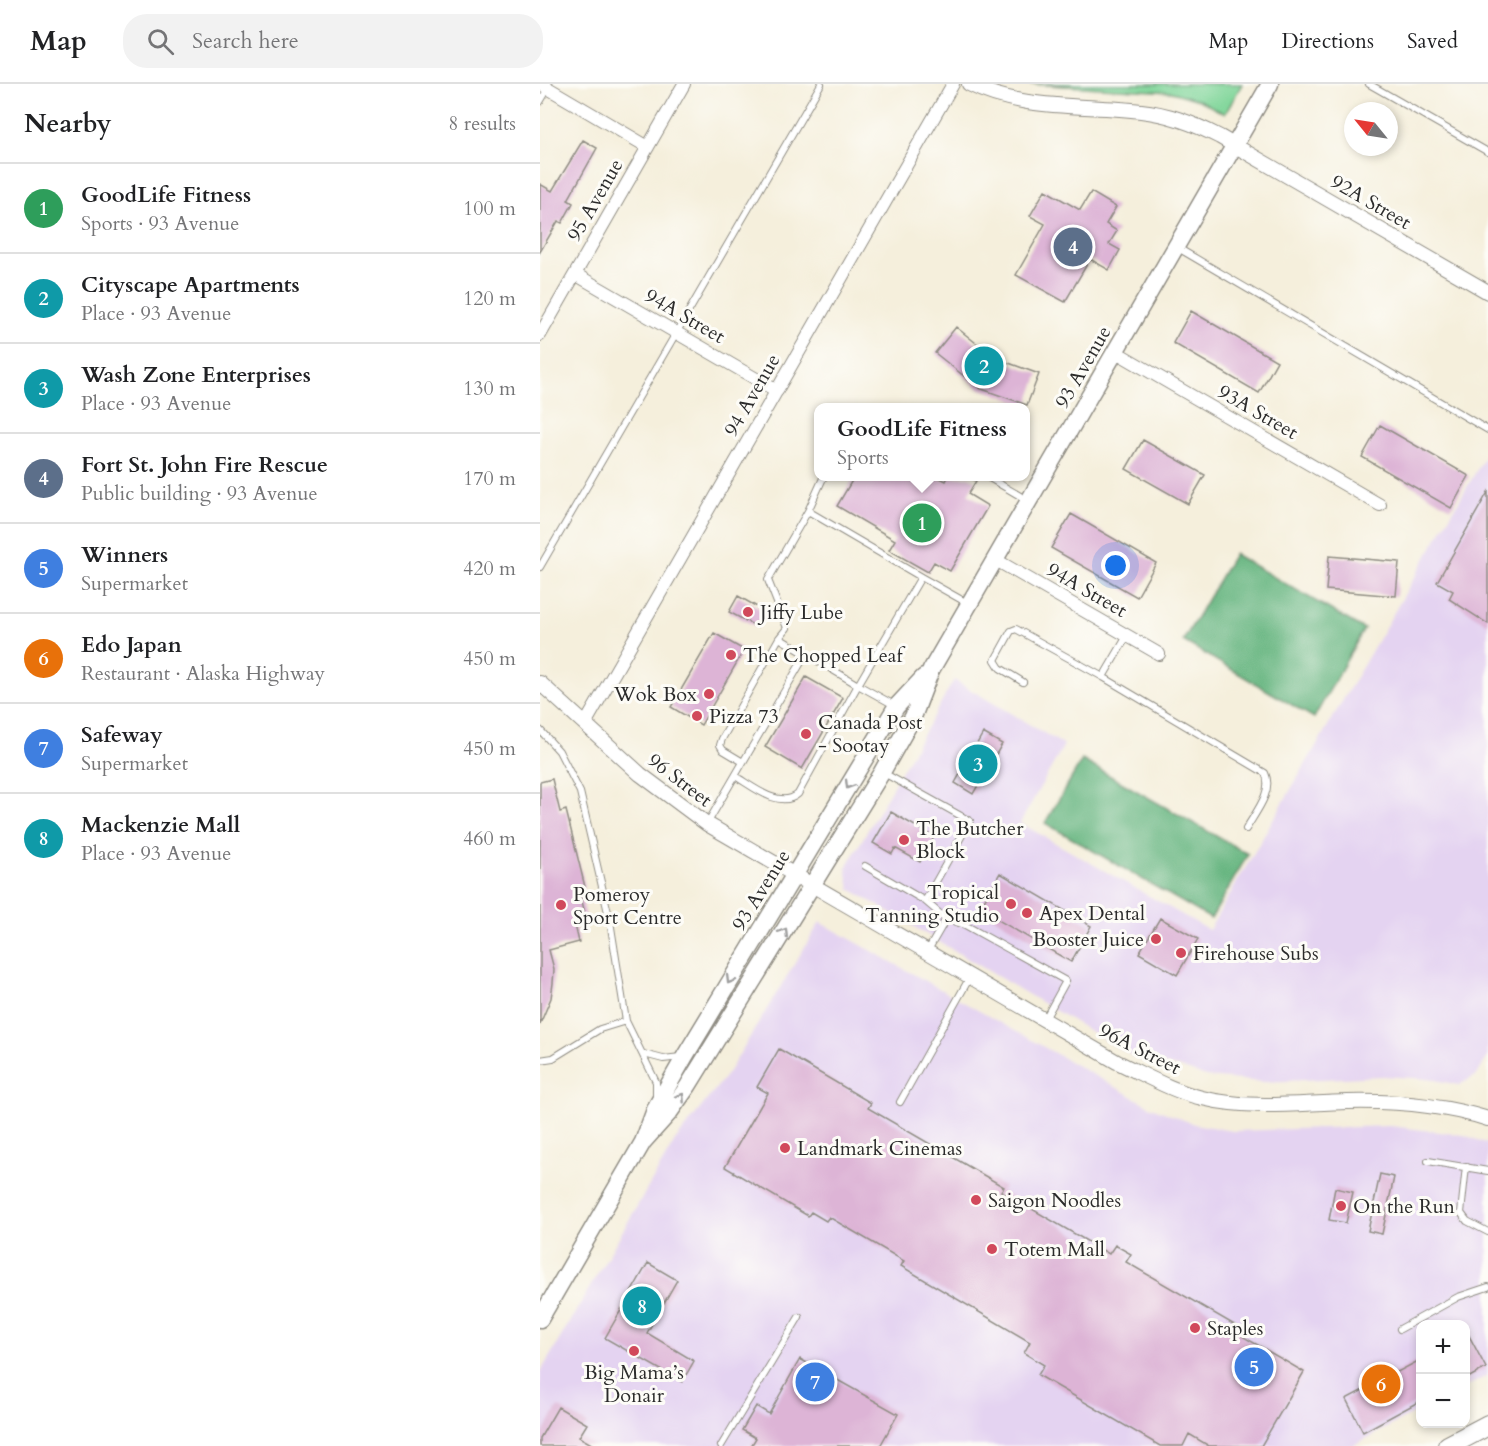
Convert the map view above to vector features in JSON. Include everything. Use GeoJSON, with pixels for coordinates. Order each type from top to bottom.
{"type":"FeatureCollection","features":[{"type":"Feature","properties":{"kind":"highway"},"geometry":{"type":"LineString","coordinates":[[1448,1446],[1488,1425]]}},
{"type":"Feature","properties":{"kind":"main road","name":"93 Avenue"},"geometry":{"type":"LineString","coordinates":[[643,1142],[669,1113],[688,1086],[882,772],[913,717],[931,670],[1270,84]]}},
{"type":"Feature","properties":{"kind":"main road","name":"93 Avenue"},"geometry":{"type":"LineString","coordinates":[[540,1319],[643,1142],[656,1107],[685,1056],[793,876],[896,707],[931,670]]}},
{"type":"Feature","properties":{"kind":"street","name":"95 Avenue"},"geometry":{"type":"LineString","coordinates":[[540,336],[684,84]]}},
{"type":"Feature","properties":{"kind":"street","name":"94 Avenue"},"geometry":{"type":"LineString","coordinates":[[585,724],[953,84]]}},
{"type":"Feature","properties":{"kind":"street","name":"92A Street"},"geometry":{"type":"LineString","coordinates":[[969,84],[990,93],[1024,101],[1161,114],[1200,127],[1488,292]]}},
{"type":"Feature","properties":{"kind":"street"},"geometry":{"type":"LineString","coordinates":[[546,85],[648,147]]}},
{"type":"Feature","properties":{"kind":"street","name":"94A Street"},"geometry":{"type":"LineString","coordinates":[[575,274],[777,391]]}},
{"type":"Feature","properties":{"kind":"street","name":"93A Street"},"geometry":{"type":"LineString","coordinates":[[1116,352],[1380,505]]}},
{"type":"Feature","properties":{"kind":"street","name":"94A Street"},"geometry":{"type":"LineString","coordinates":[[996,560],[1159,654]]}},
{"type":"Feature","properties":{"kind":"street","name":"96 Street"},"geometry":{"type":"LineString","coordinates":[[540,683],[640,774],[707,825],[812,886]]}},
{"type":"Feature","properties":{"kind":"street","name":"96A Street"},"geometry":{"type":"LineString","coordinates":[[812,886],[1118,1062],[1179,1091],[1202,1098],[1268,1105],[1394,1102],[1438,1107],[1488,1119]]}},
{"type":"Feature","properties":{"kind":"lane"},"geometry":{"type":"LineString","coordinates":[[540,567],[821,84]]}},
{"type":"Feature","properties":{"kind":"lane"},"geometry":{"type":"LineString","coordinates":[[1369,84],[1488,152]]}},
{"type":"Feature","properties":{"kind":"lane"},"geometry":{"type":"LineString","coordinates":[[540,102],[546,85]]}},
{"type":"Feature","properties":{"kind":"lane"},"geometry":{"type":"LineString","coordinates":[[1177,247],[1488,430]]}},
{"type":"Feature","properties":{"kind":"lane"},"geometry":{"type":"LineString","coordinates":[[743,762],[723,750],[720,745],[779,638],[787,628],[768,580],[808,511],[822,481]]}},
{"type":"Feature","properties":{"kind":"lane"},"geometry":{"type":"LineString","coordinates":[[993,481],[1030,501]]}},
{"type":"Feature","properties":{"kind":"lane"},"geometry":{"type":"LineString","coordinates":[[808,511],[969,604]]}},
{"type":"Feature","properties":{"kind":"lane"},"geometry":{"type":"LineString","coordinates":[[735,776],[782,801],[791,800],[798,794],[921,577]]}},
{"type":"Feature","properties":{"kind":"lane"},"geometry":{"type":"LineString","coordinates":[[1023,682],[1000,668],[995,660],[1011,631],[1017,629],[1265,773],[1269,784],[1266,794],[1246,829]]}},
{"type":"Feature","properties":{"kind":"lane"},"geometry":{"type":"LineString","coordinates":[[1103,677],[1127,635]]}},
{"type":"Feature","properties":{"kind":"lane"},"geometry":{"type":"LineString","coordinates":[[779,638],[896,707]]}},
{"type":"Feature","properties":{"kind":"lane"},"geometry":{"type":"LineString","coordinates":[[707,825],[806,654]]}},
{"type":"Feature","properties":{"kind":"lane"},"geometry":{"type":"LineString","coordinates":[[540,730],[559,751],[580,792],[610,921],[626,1021],[656,1082],[656,1107]]}},
{"type":"Feature","properties":{"kind":"lane"},"geometry":{"type":"LineString","coordinates":[[882,772],[970,821],[925,901]]}},
{"type":"Feature","properties":{"kind":"lane"},"geometry":{"type":"LineString","coordinates":[[864,866],[925,901],[946,919],[965,925],[1066,981],[1044,1020]]}},
{"type":"Feature","properties":{"kind":"lane"},"geometry":{"type":"LineString","coordinates":[[927,953],[946,919]]}},
{"type":"Feature","properties":{"kind":"lane"},"geometry":{"type":"LineString","coordinates":[[900,1102],[970,978]]}},
{"type":"Feature","properties":{"kind":"lane"},"geometry":{"type":"LineString","coordinates":[[540,1060],[554,1058],[600,1029],[626,1021]]}},
{"type":"Feature","properties":{"kind":"lane"},"geometry":{"type":"LineString","coordinates":[[644,1054],[663,1059],[685,1056]]}},
{"type":"Feature","properties":{"kind":"lane"},"geometry":{"type":"LineString","coordinates":[[1428,1161],[1488,1171]]}},
{"type":"Feature","properties":{"kind":"lane"},"geometry":{"type":"LineString","coordinates":[[1466,1166],[1461,1212],[1467,1221],[1488,1232]]}},
{"type":"Feature","properties":{"kind":"lane"},"geometry":{"type":"LineString","coordinates":[[1400,1329],[1458,1297],[1488,1287]]}},
{"type":"Feature","properties":{"kind":"lane"},"geometry":{"type":"LineString","coordinates":[[722,1446],[799,1317]]}},
{"type":"Feature","properties":{"kind":"shaded area"},"geometry":{"type":"Polygon","coordinates":[[[1488,451],[1488,1056],[1477,1075],[1459,1085],[1430,1079],[1382,1076],[1264,1082],[1206,1077],[1178,1067],[1139,1060],[850,889],[846,868],[954,680],[1064,745],[1020,823],[1209,930],[1488,451]]]}},
{"type":"Feature","properties":{"kind":"shaded area"},"geometry":{"type":"Polygon","coordinates":[[[820,922],[1151,1107],[1194,1124],[1233,1131],[1390,1126],[1464,1135],[1488,1144],[1488,1375],[1470,1385],[1470,1320],[1416,1320],[1416,1412],[1352,1446],[540,1446],[540,1373],[675,1141],[728,1073],[820,922]]]}},
{"type":"Feature","properties":{"kind":"green space"},"geometry":{"type":"Polygon","coordinates":[[[1030,84],[1242,84],[1225,114],[1199,100],[1172,92],[1030,84]]]}},
{"type":"Feature","properties":{"kind":"green space"},"geometry":{"type":"Polygon","coordinates":[[[1234,554],[1364,629],[1314,718],[1183,641],[1234,554]]]}},
{"type":"Feature","properties":{"kind":"green space"},"geometry":{"type":"Polygon","coordinates":[[[1082,760],[1248,854],[1211,919],[1045,823],[1082,760]]]}},
{"type":"Feature","properties":{"kind":"building"},"geometry":{"type":"Polygon","coordinates":[[[583,140],[597,148],[568,200],[573,203],[562,223],[558,221],[540,252],[540,184],[552,191],[583,140]]]}},
{"type":"Feature","properties":{"kind":"building"},"geometry":{"type":"Polygon","coordinates":[[[1045,190],[1080,210],[1091,192],[1116,207],[1106,224],[1117,231],[1109,244],[1120,250],[1109,270],[1090,259],[1065,302],[1016,275],[1045,224],[1030,216],[1045,190]]]}},
{"type":"Feature","properties":{"kind":"building"},"geometry":{"type":"Polygon","coordinates":[[[1191,311],[1277,361],[1259,393],[1173,343],[1191,311]]]}},
{"type":"Feature","properties":{"kind":"building"},"geometry":{"type":"Polygon","coordinates":[[[956,327],[995,358],[1039,374],[1028,403],[1021,403],[979,388],[935,353],[956,327]]]}},
{"type":"Feature","properties":{"kind":"building"},"geometry":{"type":"Polygon","coordinates":[[[1380,425],[1469,476],[1451,508],[1362,457],[1380,425]]]}},
{"type":"Feature","properties":{"kind":"building"},"geometry":{"type":"Polygon","coordinates":[[[1143,440],[1205,475],[1188,504],[1126,469],[1143,440]]]}},
{"type":"Feature","properties":{"kind":"building"},"geometry":{"type":"Polygon","coordinates":[[[852,481],[976,481],[968,494],[988,506],[950,571],[934,562],[928,572],[889,550],[895,540],[837,506],[852,481]]]}},
{"type":"Feature","properties":{"kind":"building"},"geometry":{"type":"Polygon","coordinates":[[[1488,492],[1488,624],[1449,599],[1453,591],[1437,582],[1488,492]]]}},
{"type":"Feature","properties":{"kind":"building"},"geometry":{"type":"Polygon","coordinates":[[[1071,514],[1156,563],[1137,597],[1051,548],[1071,514]]]}},
{"type":"Feature","properties":{"kind":"building"},"geometry":{"type":"Polygon","coordinates":[[[1329,556],[1399,562],[1396,596],[1326,590],[1329,556]]]}},
{"type":"Feature","properties":{"kind":"building","name":"Jiffy Lube"},"geometry":{"type":"Polygon","coordinates":[[[738,596],[766,612],[757,627],[729,612],[738,596]]]}},
{"type":"Feature","properties":{"kind":"building"},"geometry":{"type":"Polygon","coordinates":[[[714,633],[744,650],[701,725],[671,707],[714,633]]]}},
{"type":"Feature","properties":{"kind":"building"},"geometry":{"type":"Polygon","coordinates":[[[806,677],[843,698],[802,769],[765,747],[806,677]]]}},
{"type":"Feature","properties":{"kind":"building"},"geometry":{"type":"Polygon","coordinates":[[[983,733],[1002,744],[973,794],[955,783],[983,733]]]}},
{"type":"Feature","properties":{"kind":"building","name":"Pomeroy Sport Centre"},"geometry":{"type":"Polygon","coordinates":[[[552,779],[560,812],[566,810],[585,887],[579,889],[587,922],[575,925],[579,942],[549,950],[554,969],[553,983],[551,998],[540,1024],[540,782],[552,779]]]}},
{"type":"Feature","properties":{"kind":"building","name":"The Butcher Block"},"geometry":{"type":"Polygon","coordinates":[[[891,812],[934,837],[920,862],[895,848],[892,854],[873,843],[891,812]]]}},
{"type":"Feature","properties":{"kind":"building"},"geometry":{"type":"Polygon","coordinates":[[[1000,873],[1091,926],[1071,962],[979,909],[1000,873]]]}},
{"type":"Feature","properties":{"kind":"building"},"geometry":{"type":"Polygon","coordinates":[[[1160,918],[1198,939],[1177,975],[1139,953],[1160,918]]]}},
{"type":"Feature","properties":{"kind":"building","name":"Totem Mall"},"geometry":{"type":"Polygon","coordinates":[[[779,1049],[871,1103],[868,1108],[1004,1187],[1001,1191],[1109,1254],[1115,1245],[1131,1254],[1126,1262],[1245,1331],[1242,1336],[1304,1372],[1261,1446],[1209,1446],[1189,1434],[1183,1446],[1160,1446],[1038,1375],[1044,1365],[1024,1353],[1030,1342],[901,1266],[904,1261],[829,1217],[826,1221],[811,1212],[808,1216],[725,1167],[768,1093],[757,1087],[779,1049]]]}},
{"type":"Feature","properties":{"kind":"building"},"geometry":{"type":"Polygon","coordinates":[[[1380,1174],[1394,1177],[1382,1234],[1368,1231],[1380,1174]]]}},
{"type":"Feature","properties":{"kind":"building","name":"On the Run"},"geometry":{"type":"Polygon","coordinates":[[[1335,1188],[1353,1192],[1346,1223],[1329,1220],[1335,1188]]]}},
{"type":"Feature","properties":{"kind":"building"},"geometry":{"type":"Polygon","coordinates":[[[648,1263],[677,1280],[647,1333],[694,1361],[682,1382],[605,1338],[648,1263]]]}},
{"type":"Feature","properties":{"kind":"building"},"geometry":{"type":"Polygon","coordinates":[[[1470,1338],[1486,1368],[1470,1377],[1470,1338]]]}},
{"type":"Feature","properties":{"kind":"building"},"geometry":{"type":"Polygon","coordinates":[[[800,1359],[898,1414],[880,1446],[751,1446],[756,1438],[742,1430],[756,1406],[769,1414],[800,1359]]]}},
{"type":"Feature","properties":{"kind":"building"},"geometry":{"type":"Polygon","coordinates":[[[1416,1362],[1416,1403],[1363,1432],[1346,1399],[1416,1362]]]}},
{"type":"Feature","properties":{"kind":"building"},"geometry":{"type":"Polygon","coordinates":[[[558,1407],[587,1424],[579,1437],[595,1446],[540,1446],[540,1438],[558,1407]]]}},
{"type":"Feature","properties":{"kind":"place","name":"Fort St. John Fire Rescue"},"geometry":{"type":"Point","coordinates":[1073,247]}},
{"type":"Feature","properties":{"kind":"place","name":"Cityscape Apartments"},"geometry":{"type":"Point","coordinates":[984,366]}},
{"type":"Feature","properties":{"kind":"place","name":"GoodLife Fitness"},"geometry":{"type":"Point","coordinates":[922,523]}},
{"type":"Feature","properties":{"kind":"place","name":"Jiffy Lube"},"geometry":{"type":"Point","coordinates":[748,612]}},
{"type":"Feature","properties":{"kind":"place","name":"The Chopped Leaf"},"geometry":{"type":"Point","coordinates":[731,655]}},
{"type":"Feature","properties":{"kind":"place","name":"Wok Box"},"geometry":{"type":"Point","coordinates":[709,694]}},
{"type":"Feature","properties":{"kind":"place","name":"Pizza 73"},"geometry":{"type":"Point","coordinates":[697,716]}},
{"type":"Feature","properties":{"kind":"place","name":"Canada Post - Sootay"},"geometry":{"type":"Point","coordinates":[806,734]}},
{"type":"Feature","properties":{"kind":"place","name":"Wash Zone Enterprises"},"geometry":{"type":"Point","coordinates":[978,764]}},
{"type":"Feature","properties":{"kind":"place","name":"The Butcher Block"},"geometry":{"type":"Point","coordinates":[904,840]}},
{"type":"Feature","properties":{"kind":"place","name":"Tropical Tanning Studio"},"geometry":{"type":"Point","coordinates":[1011,904]}},
{"type":"Feature","properties":{"kind":"place","name":"Pomeroy Sport Centre"},"geometry":{"type":"Point","coordinates":[561,905]}},
{"type":"Feature","properties":{"kind":"place","name":"Apex Dental"},"geometry":{"type":"Point","coordinates":[1027,913]}},
{"type":"Feature","properties":{"kind":"place","name":"Booster Juice"},"geometry":{"type":"Point","coordinates":[1156,939]}},
{"type":"Feature","properties":{"kind":"place","name":"Firehouse Subs"},"geometry":{"type":"Point","coordinates":[1181,953]}},
{"type":"Feature","properties":{"kind":"place","name":"Landmark Cinemas"},"geometry":{"type":"Point","coordinates":[785,1148]}},
{"type":"Feature","properties":{"kind":"place","name":"Saigon Noodles"},"geometry":{"type":"Point","coordinates":[976,1200]}},
{"type":"Feature","properties":{"kind":"place","name":"On the Run"},"geometry":{"type":"Point","coordinates":[1341,1206]}},
{"type":"Feature","properties":{"kind":"place","name":"Totem Mall"},"geometry":{"type":"Point","coordinates":[992,1249]}},
{"type":"Feature","properties":{"kind":"place","name":"Mackenzie Mall"},"geometry":{"type":"Point","coordinates":[642,1306]}},
{"type":"Feature","properties":{"kind":"place","name":"Staples"},"geometry":{"type":"Point","coordinates":[1195,1328]}},
{"type":"Feature","properties":{"kind":"place","name":"Big Mama’s Donair"},"geometry":{"type":"Point","coordinates":[634,1351]}},
{"type":"Feature","properties":{"kind":"place","name":"Winners"},"geometry":{"type":"Point","coordinates":[1254,1367]}},
{"type":"Feature","properties":{"kind":"place","name":"Safeway"},"geometry":{"type":"Point","coordinates":[815,1382]}},
{"type":"Feature","properties":{"kind":"place","name":"Edo Japan"},"geometry":{"type":"Point","coordinates":[1381,1384]}}]}
